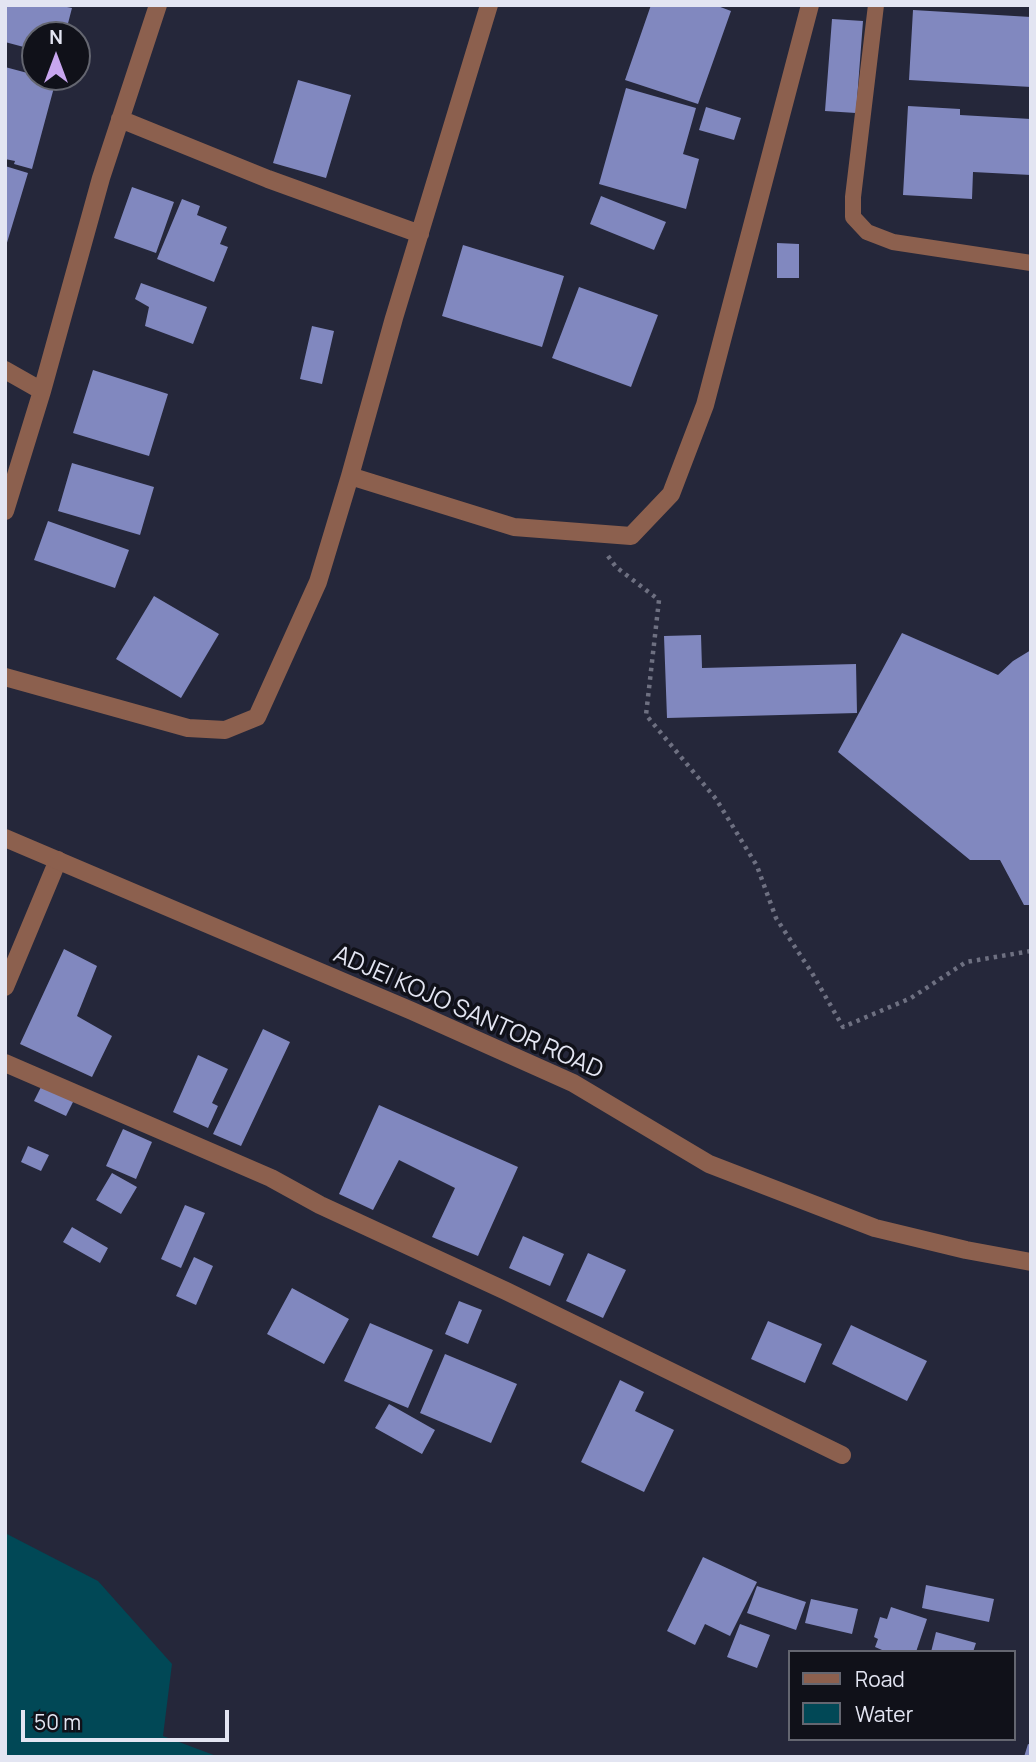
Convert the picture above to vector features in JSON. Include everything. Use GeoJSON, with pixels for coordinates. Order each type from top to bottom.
{"type":"FeatureCollection","features":[{"type":"Feature","properties":{"kind":"street"},"geometry":{"type":"LineString","coordinates":[[5,511],[42,391],[101,178],[158,5]]}},
{"type":"Feature","properties":{"kind":"street"},"geometry":{"type":"LineString","coordinates":[[5,677],[188,728],[225,730],[257,718],[318,582],[489,5]]}},
{"type":"Feature","properties":{"kind":"street"},"geometry":{"type":"LineString","coordinates":[[350,476],[514,527],[631,536],[671,494],[705,405],[810,5]]}},
{"type":"Feature","properties":{"kind":"street"},"geometry":{"type":"LineString","coordinates":[[120,119],[268,179],[420,234]]}},
{"type":"Feature","properties":{"kind":"street"},"geometry":{"type":"LineString","coordinates":[[5,370],[42,391]]}},
{"type":"Feature","properties":{"kind":"street","name":"ADJEI KOJO SANTOR ROAD"},"geometry":{"type":"LineString","coordinates":[[5,838],[412,1011],[573,1083],[709,1164],[875,1228],[1031,1262]]}},
{"type":"Feature","properties":{"kind":"street"},"geometry":{"type":"LineString","coordinates":[[5,987],[58,860]]}},
{"type":"Feature","properties":{"kind":"street"},"geometry":{"type":"LineString","coordinates":[[5,1063],[271,1178],[320,1205],[506,1291],[842,1455]]}},
{"type":"Feature","properties":{"kind":"lane"},"geometry":{"type":"LineString","coordinates":[[876,5],[853,197],[853,217],[867,232],[892,242],[1031,263]]}},
{"type":"Feature","properties":{"kind":"path"},"geometry":{"type":"LineString","coordinates":[[591,533],[616,567],[659,600],[646,715],[716,799],[757,866],[776,918],[843,1027],[911,998],[965,962],[1031,951]]}},
{"type":"Feature","properties":{"kind":"water"},"geometry":{"type":"Polygon","coordinates":[[[5,1533],[98,1581],[172,1664],[163,1736],[219,1757],[5,1757],[5,1533]]]}},
{"type":"Feature","properties":{"kind":"building"},"geometry":{"type":"Polygon","coordinates":[[[5,5],[67,5],[72,8],[69,21],[21,21],[21,46],[5,42],[5,5]]]}},
{"type":"Feature","properties":{"kind":"building"},"geometry":{"type":"Polygon","coordinates":[[[651,5],[715,5],[731,11],[698,104],[625,80],[651,5]]]}},
{"type":"Feature","properties":{"kind":"building"},"geometry":{"type":"Polygon","coordinates":[[[913,10],[1031,17],[1031,87],[909,80],[913,10]]]}},
{"type":"Feature","properties":{"kind":"building"},"geometry":{"type":"Polygon","coordinates":[[[832,19],[863,21],[856,113],[825,111],[832,19]]]}},
{"type":"Feature","properties":{"kind":"building"},"geometry":{"type":"Polygon","coordinates":[[[5,67],[21,71],[21,91],[53,91],[32,169],[5,159],[5,67]]]}},
{"type":"Feature","properties":{"kind":"building"},"geometry":{"type":"Polygon","coordinates":[[[298,80],[351,95],[326,178],[273,163],[298,80]]]}},
{"type":"Feature","properties":{"kind":"building"},"geometry":{"type":"Polygon","coordinates":[[[626,88],[696,108],[683,154],[699,159],[686,209],[599,184],[626,88]]]}},
{"type":"Feature","properties":{"kind":"building"},"geometry":{"type":"Polygon","coordinates":[[[908,106],[960,109],[960,115],[1031,119],[1031,175],[973,172],[972,199],[903,195],[908,106]]]}},
{"type":"Feature","properties":{"kind":"building"},"geometry":{"type":"Polygon","coordinates":[[[706,107],[741,118],[734,140],[699,130],[706,107]]]}},
{"type":"Feature","properties":{"kind":"building"},"geometry":{"type":"Polygon","coordinates":[[[5,166],[28,173],[6,246],[5,246],[5,166]]]}},
{"type":"Feature","properties":{"kind":"building"},"geometry":{"type":"Polygon","coordinates":[[[132,187],[174,202],[156,253],[114,238],[132,187]]]}},
{"type":"Feature","properties":{"kind":"building"},"geometry":{"type":"Polygon","coordinates":[[[601,196],[666,222],[654,250],[590,224],[601,196]]]}},
{"type":"Feature","properties":{"kind":"building"},"geometry":{"type":"Polygon","coordinates":[[[182,199],[200,206],[197,215],[227,227],[220,244],[228,247],[214,282],[157,259],[182,199]]]}},
{"type":"Feature","properties":{"kind":"building"},"geometry":{"type":"Polygon","coordinates":[[[777,243],[799,244],[799,278],[777,278],[777,243]]]}},
{"type":"Feature","properties":{"kind":"building"},"geometry":{"type":"Polygon","coordinates":[[[463,245],[564,276],[542,347],[442,316],[463,245]]]}},
{"type":"Feature","properties":{"kind":"building"},"geometry":{"type":"Polygon","coordinates":[[[141,283],[207,307],[193,344],[145,326],[149,307],[135,299],[141,283]]]}},
{"type":"Feature","properties":{"kind":"building"},"geometry":{"type":"Polygon","coordinates":[[[579,287],[658,315],[631,387],[552,358],[579,287]]]}},
{"type":"Feature","properties":{"kind":"building"},"geometry":{"type":"Polygon","coordinates":[[[312,326],[334,331],[322,384],[300,379],[312,326]]]}},
{"type":"Feature","properties":{"kind":"building"},"geometry":{"type":"Polygon","coordinates":[[[93,370],[168,394],[149,456],[73,433],[93,370]]]}},
{"type":"Feature","properties":{"kind":"building"},"geometry":{"type":"Polygon","coordinates":[[[72,463],[154,487],[140,535],[58,511],[72,463]]]}},
{"type":"Feature","properties":{"kind":"building"},"geometry":{"type":"Polygon","coordinates":[[[48,521],[129,550],[115,588],[34,560],[48,521]]]}},
{"type":"Feature","properties":{"kind":"building"},"geometry":{"type":"Polygon","coordinates":[[[154,596],[219,634],[181,698],[116,659],[154,596]]]}},
{"type":"Feature","properties":{"kind":"building"},"geometry":{"type":"Polygon","coordinates":[[[902,633],[998,675],[1013,661],[1031,650],[1031,905],[1024,905],[1000,860],[970,860],[838,752],[902,633]]]}},
{"type":"Feature","properties":{"kind":"building"},"geometry":{"type":"Polygon","coordinates":[[[701,635],[702,668],[856,664],[857,713],[667,718],[664,636],[701,635]]]}},
{"type":"Feature","properties":{"kind":"building"},"geometry":{"type":"Polygon","coordinates":[[[64,949],[97,966],[77,1016],[112,1036],[92,1077],[20,1044],[64,949]]]}},
{"type":"Feature","properties":{"kind":"building"},"geometry":{"type":"Polygon","coordinates":[[[263,1029],[290,1042],[241,1146],[213,1134],[263,1029]]]}},
{"type":"Feature","properties":{"kind":"building"},"geometry":{"type":"Polygon","coordinates":[[[198,1055],[228,1069],[212,1103],[218,1106],[208,1128],[173,1112],[198,1055]]]}},
{"type":"Feature","properties":{"kind":"building"},"geometry":{"type":"Polygon","coordinates":[[[43,1083],[75,1098],[66,1116],[34,1101],[43,1083]]]}},
{"type":"Feature","properties":{"kind":"building"},"geometry":{"type":"Polygon","coordinates":[[[379,1105],[518,1167],[478,1256],[432,1237],[455,1188],[399,1160],[373,1210],[339,1194],[379,1105]]]}},
{"type":"Feature","properties":{"kind":"building"},"geometry":{"type":"Polygon","coordinates":[[[123,1129],[152,1142],[136,1179],[106,1166],[123,1129]]]}},
{"type":"Feature","properties":{"kind":"building"},"geometry":{"type":"Polygon","coordinates":[[[28,1146],[49,1155],[41,1171],[21,1162],[28,1146]]]}},
{"type":"Feature","properties":{"kind":"building"},"geometry":{"type":"Polygon","coordinates":[[[112,1173],[137,1187],[121,1214],[96,1200],[112,1173]]]}},
{"type":"Feature","properties":{"kind":"building"},"geometry":{"type":"Polygon","coordinates":[[[185,1205],[205,1213],[181,1268],[161,1259],[185,1205]]]}},
{"type":"Feature","properties":{"kind":"building"},"geometry":{"type":"Polygon","coordinates":[[[72,1227],[108,1248],[100,1263],[63,1242],[72,1227]]]}},
{"type":"Feature","properties":{"kind":"building"},"geometry":{"type":"Polygon","coordinates":[[[523,1236],[564,1254],[550,1286],[509,1268],[523,1236]]]}},
{"type":"Feature","properties":{"kind":"building"},"geometry":{"type":"Polygon","coordinates":[[[588,1253],[626,1270],[603,1318],[566,1301],[588,1253]]]}},
{"type":"Feature","properties":{"kind":"building"},"geometry":{"type":"Polygon","coordinates":[[[194,1257],[213,1266],[196,1305],[176,1296],[194,1257]]]}},
{"type":"Feature","properties":{"kind":"building"},"geometry":{"type":"Polygon","coordinates":[[[292,1288],[349,1319],[324,1364],[267,1334],[292,1288]]]}},
{"type":"Feature","properties":{"kind":"building"},"geometry":{"type":"Polygon","coordinates":[[[459,1301],[482,1310],[468,1344],[445,1334],[459,1301]]]}},
{"type":"Feature","properties":{"kind":"building"},"geometry":{"type":"Polygon","coordinates":[[[768,1321],[822,1344],[805,1383],[751,1359],[768,1321]]]}},
{"type":"Feature","properties":{"kind":"building"},"geometry":{"type":"Polygon","coordinates":[[[370,1323],[433,1350],[408,1408],[344,1381],[370,1323]]]}},
{"type":"Feature","properties":{"kind":"building"},"geometry":{"type":"Polygon","coordinates":[[[851,1325],[927,1361],[907,1401],[832,1364],[851,1325]]]}},
{"type":"Feature","properties":{"kind":"building"},"geometry":{"type":"Polygon","coordinates":[[[445,1354],[517,1384],[491,1443],[420,1413],[445,1354]]]}},
{"type":"Feature","properties":{"kind":"building"},"geometry":{"type":"Polygon","coordinates":[[[620,1380],[644,1392],[635,1411],[674,1430],[644,1492],[581,1462],[620,1380]]]}},
{"type":"Feature","properties":{"kind":"building"},"geometry":{"type":"Polygon","coordinates":[[[389,1404],[435,1430],[422,1454],[375,1428],[389,1404]]]}},
{"type":"Feature","properties":{"kind":"building"},"geometry":{"type":"Polygon","coordinates":[[[703,1557],[757,1582],[730,1636],[705,1624],[695,1645],[667,1631],[703,1557]]]}},
{"type":"Feature","properties":{"kind":"building"},"geometry":{"type":"Polygon","coordinates":[[[926,1585],[994,1599],[989,1622],[922,1608],[926,1585]]]}},
{"type":"Feature","properties":{"kind":"building"},"geometry":{"type":"Polygon","coordinates":[[[757,1586],[806,1602],[796,1630],[747,1613],[757,1586]]]}},
{"type":"Feature","properties":{"kind":"building"},"geometry":{"type":"Polygon","coordinates":[[[811,1599],[858,1609],[852,1634],[805,1623],[811,1599]]]}},
{"type":"Feature","properties":{"kind":"building"},"geometry":{"type":"Polygon","coordinates":[[[891,1607],[927,1619],[917,1650],[882,1650],[875,1647],[878,1639],[874,1637],[880,1617],[887,1619],[891,1607]]]}},
{"type":"Feature","properties":{"kind":"building"},"geometry":{"type":"Polygon","coordinates":[[[740,1624],[770,1635],[757,1668],[727,1657],[740,1624]]]}},
{"type":"Feature","properties":{"kind":"building"},"geometry":{"type":"Polygon","coordinates":[[[936,1632],[976,1643],[974,1650],[932,1650],[936,1632]]]}},
{"type":"Feature","properties":{"kind":"building"},"geometry":{"type":"Polygon","coordinates":[[[1028,1744],[1031,1745],[1031,1757],[1024,1757],[1028,1744]]]}}]}
